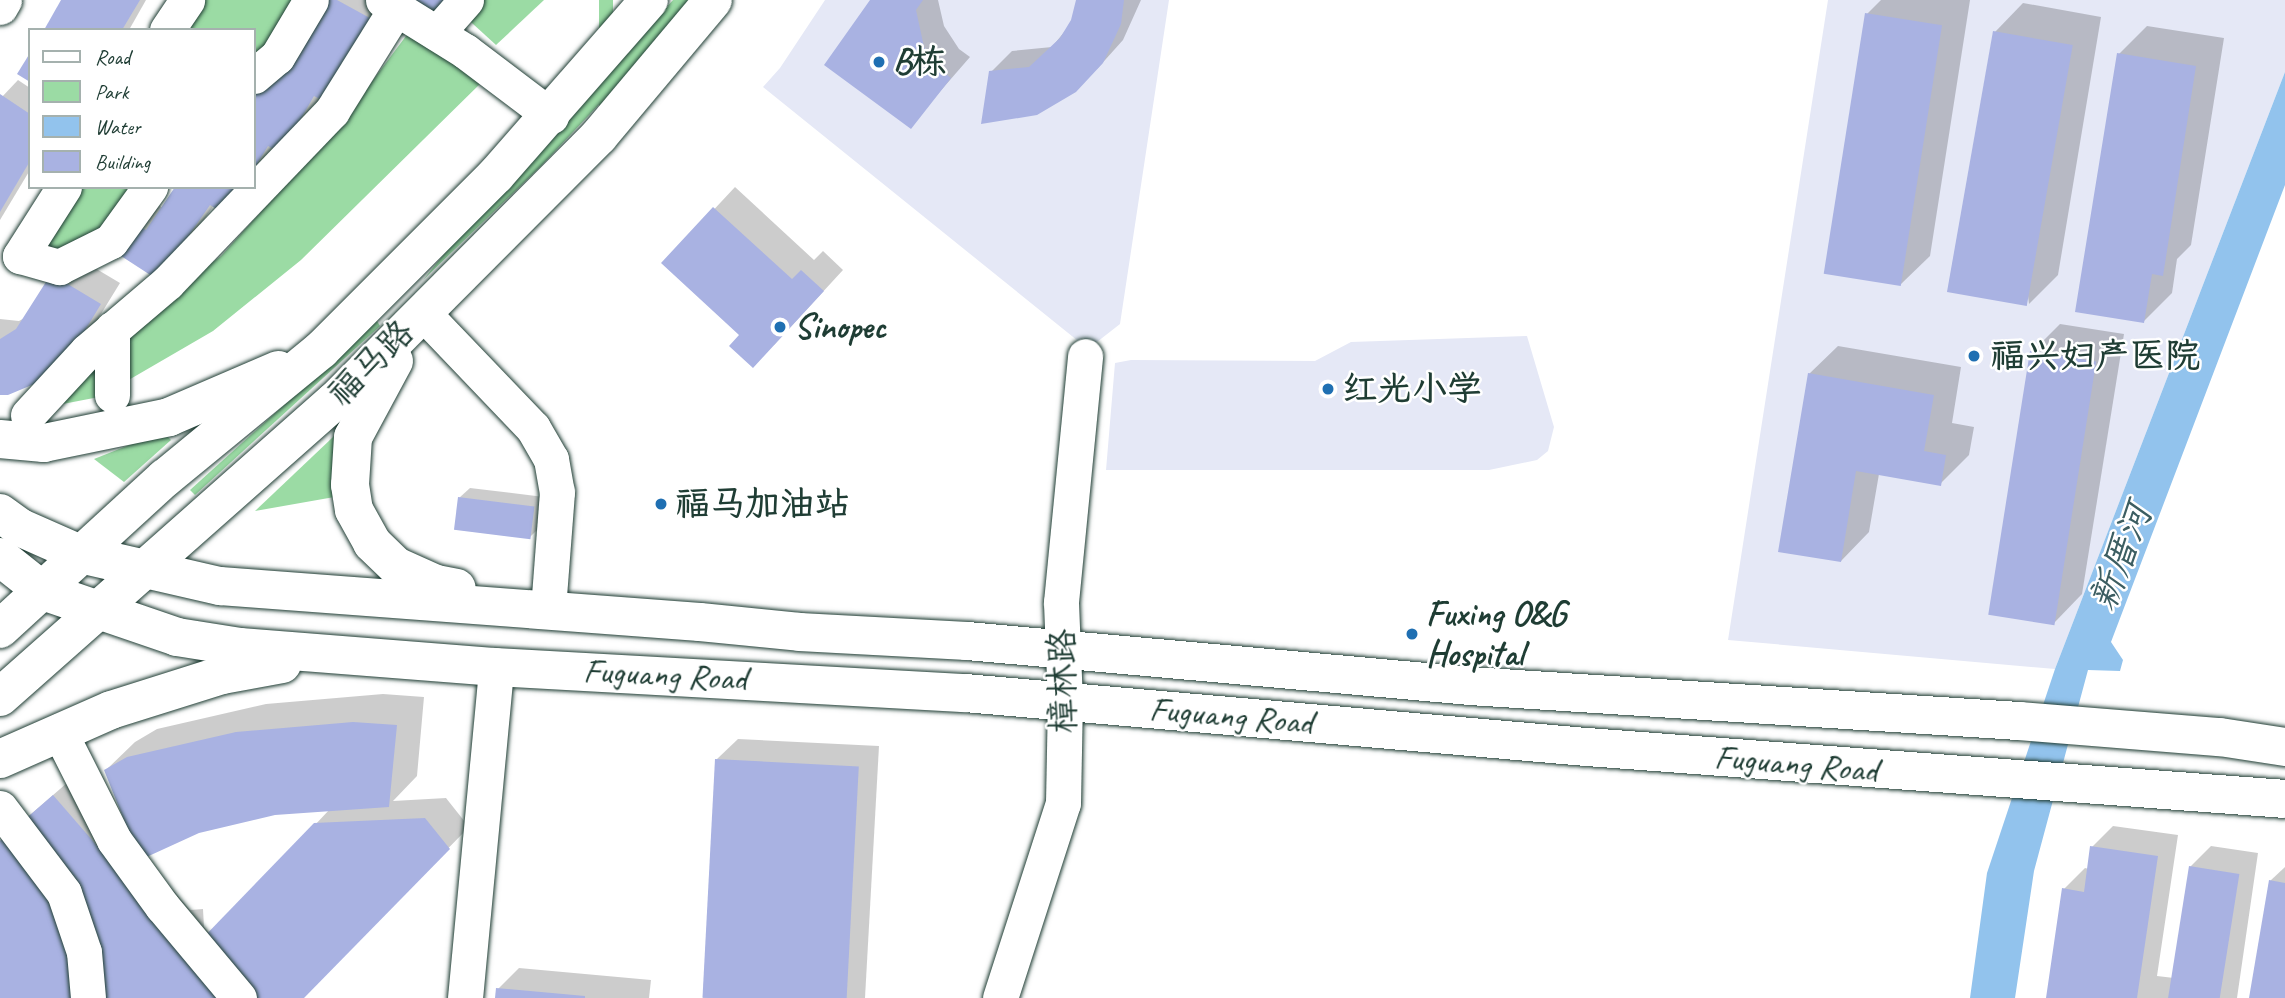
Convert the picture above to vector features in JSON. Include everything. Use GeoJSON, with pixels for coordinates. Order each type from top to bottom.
{"type":"FeatureCollection","features":[{"type":"Feature","properties":{"kind":"main road","name":"福马路"},"geometry":{"type":"LineString","coordinates":[[0,629],[165,478],[321,350],[496,175],[551,116],[649,0]]}},
{"type":"Feature","properties":{"kind":"main road","name":"福马路"},"geometry":{"type":"LineString","coordinates":[[0,697],[335,401],[599,136],[713,0]]}},
{"type":"Feature","properties":{"kind":"main road"},"geometry":{"type":"LineString","coordinates":[[422,313],[362,416],[353,437],[350,485],[354,510],[362,527],[383,556],[410,573],[436,583],[548,610]]}},
{"type":"Feature","properties":{"kind":"main road"},"geometry":{"type":"LineString","coordinates":[[14,427],[44,443],[169,417],[321,350]]}},
{"type":"Feature","properties":{"kind":"main road","name":"Fuguang Road"},"geometry":{"type":"LineString","coordinates":[[6,532],[141,571],[220,586],[800,632],[1063,649],[1470,686],[2019,721],[2220,737],[2285,747]]}},
{"type":"Feature","properties":{"kind":"main road","name":"Fuguang Road"},"geometry":{"type":"LineString","coordinates":[[6,532],[43,591],[177,637],[240,647],[496,667],[735,679],[1065,702],[2278,801]]}},
{"type":"Feature","properties":{"kind":"main road"},"geometry":{"type":"LineString","coordinates":[[0,759],[111,710],[222,675],[358,655]]}},
{"type":"Feature","properties":{"kind":"main road"},"geometry":{"type":"LineString","coordinates":[[2220,737],[2285,732]]}},
{"type":"Feature","properties":{"kind":"street"},"geometry":{"type":"LineString","coordinates":[[0,6],[4,0]]}},
{"type":"Feature","properties":{"kind":"street"},"geometry":{"type":"LineString","coordinates":[[168,28],[187,0]]}},
{"type":"Feature","properties":{"kind":"street"},"geometry":{"type":"LineString","coordinates":[[256,74],[277,57],[311,0]]}},
{"type":"Feature","properties":{"kind":"street"},"geometry":{"type":"LineString","coordinates":[[437,33],[466,0]]}},
{"type":"Feature","properties":{"kind":"street"},"geometry":{"type":"LineString","coordinates":[[14,427],[112,329],[168,282],[332,111],[390,4],[437,33],[551,116]]}},
{"type":"Feature","properties":{"kind":"street"},"geometry":{"type":"LineString","coordinates":[[63,189],[20,256],[59,267],[111,241],[149,189]]}},
{"type":"Feature","properties":{"kind":"street"},"geometry":{"type":"LineString","coordinates":[[422,313],[533,428],[551,460],[557,492],[548,610]]}},
{"type":"Feature","properties":{"kind":"street"},"geometry":{"type":"LineString","coordinates":[[112,329],[112,395]]}},
{"type":"Feature","properties":{"kind":"street","name":"樟林路"},"geometry":{"type":"LineString","coordinates":[[1000,998],[1063,803],[1065,702],[1061,602],[1085,356]]}},
{"type":"Feature","properties":{"kind":"street"},"geometry":{"type":"LineString","coordinates":[[465,998],[496,667]]}},
{"type":"Feature","properties":{"kind":"street"},"geometry":{"type":"LineString","coordinates":[[59,731],[114,840],[162,906],[239,998]]}},
{"type":"Feature","properties":{"kind":"street"},"geometry":{"type":"LineString","coordinates":[[0,808],[64,893],[84,952],[88,998]]}},
{"type":"Feature","properties":{"kind":"shaded area"},"geometry":{"type":"Polygon","coordinates":[[[825,0],[1169,0],[1120,324],[1088,349],[763,87],[780,68],[825,0]]]}},
{"type":"Feature","properties":{"kind":"shaded area","name":"福兴妇产医院"},"geometry":{"type":"Polygon","coordinates":[[[1828,0],[2285,0],[2285,72],[2055,669],[1728,640],[1828,0]]]}},
{"type":"Feature","properties":{"kind":"shaded area","name":"红光小学"},"geometry":{"type":"Polygon","coordinates":[[[1527,336],[1554,427],[1548,451],[1537,460],[1489,470],[1106,470],[1115,363],[1131,360],[1315,361],[1351,342],[1527,336]]]}},
{"type":"Feature","properties":{"kind":"green space"},"geometry":{"type":"Polygon","coordinates":[[[195,0],[301,0],[256,60],[256,28],[177,28],[195,0]]]}},
{"type":"Feature","properties":{"kind":"green space"},"geometry":{"type":"Polygon","coordinates":[[[474,0],[544,0],[496,45],[461,13],[474,0]]]}},
{"type":"Feature","properties":{"kind":"green space"},"geometry":{"type":"Polygon","coordinates":[[[599,0],[613,0],[613,113],[599,113],[599,0]]]}},
{"type":"Feature","properties":{"kind":"green space"},"geometry":{"type":"Polygon","coordinates":[[[673,0],[692,0],[657,43],[541,166],[423,280],[466,227],[532,158],[673,0]]]}},
{"type":"Feature","properties":{"kind":"green space"},"geometry":{"type":"Polygon","coordinates":[[[412,28],[484,80],[301,260],[213,331],[120,385],[115,333],[221,256],[340,124],[412,28]]]}},
{"type":"Feature","properties":{"kind":"green space"},"geometry":{"type":"Polygon","coordinates":[[[74,189],[142,189],[109,236],[63,259],[37,247],[74,189]]]}},
{"type":"Feature","properties":{"kind":"green space"},"geometry":{"type":"Polygon","coordinates":[[[377,321],[380,326],[195,495],[190,490],[377,321]]]}},
{"type":"Feature","properties":{"kind":"green space"},"geometry":{"type":"Polygon","coordinates":[[[103,352],[99,397],[42,408],[103,352]]]}},
{"type":"Feature","properties":{"kind":"green space"},"geometry":{"type":"Polygon","coordinates":[[[351,420],[340,496],[255,511],[351,420]]]}},
{"type":"Feature","properties":{"kind":"green space"},"geometry":{"type":"Polygon","coordinates":[[[157,434],[166,435],[171,440],[124,482],[94,459],[157,434]]]}},
{"type":"Feature","properties":{"kind":"water","name":"新厝河"},"geometry":{"type":"Polygon","coordinates":[[[2285,72],[2285,185],[2111,642],[2123,660],[2120,671],[2088,670],[2034,871],[2015,998],[1970,998],[1987,873],[2055,669],[2285,72]]]}},
{"type":"Feature","properties":{"kind":"building"},"geometry":{"type":"Polygon","coordinates":[[[61,0],[140,0],[123,28],[45,28],[61,0]]]}},
{"type":"Feature","properties":{"kind":"building"},"geometry":{"type":"Polygon","coordinates":[[[317,0],[337,0],[379,23],[333,106],[314,96],[281,153],[268,146],[256,166],[256,89],[317,0]]]}},
{"type":"Feature","properties":{"kind":"building"},"geometry":{"type":"Polygon","coordinates":[[[411,0],[448,0],[437,16],[411,0]]]}},
{"type":"Feature","properties":{"kind":"building","name":"B栋"},"geometry":{"type":"Polygon","coordinates":[[[870,0],[923,0],[916,10],[924,47],[939,69],[951,78],[911,129],[824,65],[870,0]]]}},
{"type":"Feature","properties":{"kind":"building","name":"B栋"},"geometry":{"type":"Polygon","coordinates":[[[1076,0],[1124,0],[1121,24],[1103,63],[1076,92],[1037,115],[981,124],[989,71],[1029,67],[1060,38],[1071,20],[1076,0]]]}},
{"type":"Feature","properties":{"kind":"building"},"geometry":{"type":"Polygon","coordinates":[[[1865,13],[1942,25],[1901,286],[1824,274],[1865,13]]]}},
{"type":"Feature","properties":{"kind":"building"},"geometry":{"type":"Polygon","coordinates":[[[1993,31],[2073,45],[2027,306],[1947,292],[1993,31]]]}},
{"type":"Feature","properties":{"kind":"building"},"geometry":{"type":"Polygon","coordinates":[[[2117,53],[2196,66],[2163,276],[2152,274],[2144,323],[2075,312],[2117,53]]]}},
{"type":"Feature","properties":{"kind":"building"},"geometry":{"type":"Polygon","coordinates":[[[28,56],[28,81],[17,74],[28,56]]]}},
{"type":"Feature","properties":{"kind":"building"},"geometry":{"type":"Polygon","coordinates":[[[0,94],[28,113],[28,164],[0,212],[0,94]]]}},
{"type":"Feature","properties":{"kind":"building"},"geometry":{"type":"Polygon","coordinates":[[[174,189],[241,189],[225,214],[210,205],[158,280],[118,254],[136,224],[146,230],[174,189]]]}},
{"type":"Feature","properties":{"kind":"building"},"geometry":{"type":"Polygon","coordinates":[[[713,207],[792,279],[801,270],[824,291],[753,368],[729,346],[739,335],[661,263],[713,207]]]}},
{"type":"Feature","properties":{"kind":"building"},"geometry":{"type":"Polygon","coordinates":[[[51,274],[101,304],[65,363],[39,382],[8,395],[0,395],[0,339],[16,329],[51,274]]]}},
{"type":"Feature","properties":{"kind":"building"},"geometry":{"type":"Polygon","coordinates":[[[2030,351],[2096,361],[2054,625],[1988,615],[2030,351]]]}},
{"type":"Feature","properties":{"kind":"building"},"geometry":{"type":"Polygon","coordinates":[[[1808,373],[1934,395],[1924,451],[1946,455],[1941,486],[1856,471],[1841,562],[1778,552],[1808,373]]]}},
{"type":"Feature","properties":{"kind":"building"},"geometry":{"type":"Polygon","coordinates":[[[458,497],[534,506],[530,539],[454,530],[458,497]]]}},
{"type":"Feature","properties":{"kind":"building"},"geometry":{"type":"Polygon","coordinates":[[[353,722],[397,725],[389,807],[275,815],[199,833],[140,860],[104,770],[127,757],[236,732],[353,722]]]}},
{"type":"Feature","properties":{"kind":"building"},"geometry":{"type":"Polygon","coordinates":[[[715,759],[859,767],[847,998],[702,998],[715,759]]]}},
{"type":"Feature","properties":{"kind":"building"},"geometry":{"type":"Polygon","coordinates":[[[53,795],[227,998],[0,998],[0,841],[53,795]]]}},
{"type":"Feature","properties":{"kind":"building"},"geometry":{"type":"Polygon","coordinates":[[[425,818],[450,849],[304,998],[255,998],[197,944],[314,823],[425,818]]]}},
{"type":"Feature","properties":{"kind":"building"},"geometry":{"type":"Polygon","coordinates":[[[2090,846],[2158,856],[2137,998],[2046,998],[2062,888],[2084,892],[2090,846]]]}},
{"type":"Feature","properties":{"kind":"building"},"geometry":{"type":"Polygon","coordinates":[[[2189,866],[2239,874],[2220,998],[2168,998],[2189,866]]]}},
{"type":"Feature","properties":{"kind":"building"},"geometry":{"type":"Polygon","coordinates":[[[2269,880],[2285,883],[2285,998],[2249,998],[2269,880]]]}},
{"type":"Feature","properties":{"kind":"building"},"geometry":{"type":"Polygon","coordinates":[[[496,988],[585,996],[585,998],[495,998],[496,988]]]}},
{"type":"Feature","properties":{"kind":"place","name":"B栋"},"geometry":{"type":"Point","coordinates":[879,62]}},
{"type":"Feature","properties":{"kind":"place","name":"Sinopec"},"geometry":{"type":"Point","coordinates":[780,327]}},
{"type":"Feature","properties":{"kind":"place","name":"福兴妇产医院"},"geometry":{"type":"Point","coordinates":[1974,356]}},
{"type":"Feature","properties":{"kind":"place","name":"红光小学"},"geometry":{"type":"Point","coordinates":[1328,389]}},
{"type":"Feature","properties":{"kind":"place","name":"福马加油站"},"geometry":{"type":"Point","coordinates":[661,504]}},
{"type":"Feature","properties":{"kind":"place","name":"Fuxing O&G Hospital"},"geometry":{"type":"Point","coordinates":[1412,634]}}]}
